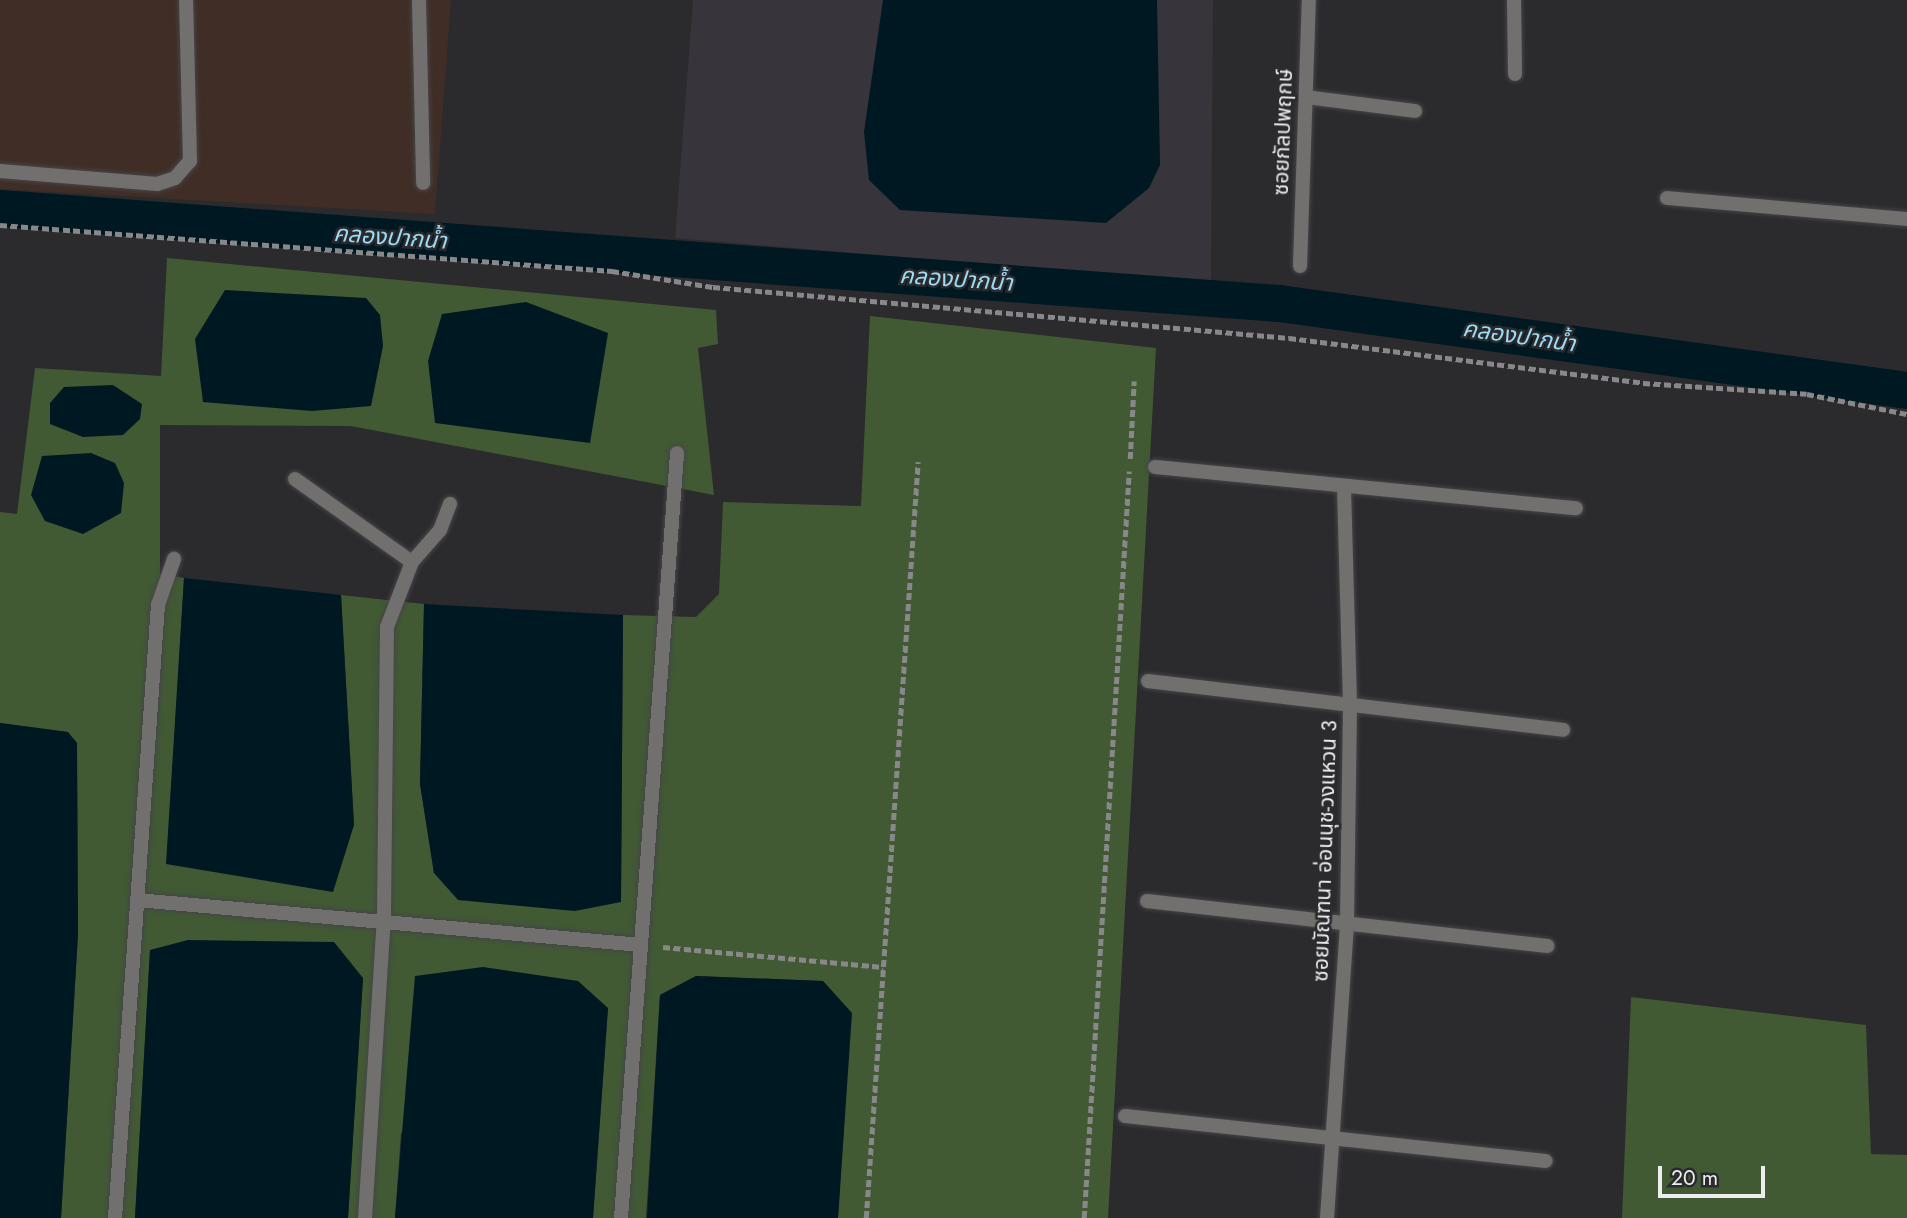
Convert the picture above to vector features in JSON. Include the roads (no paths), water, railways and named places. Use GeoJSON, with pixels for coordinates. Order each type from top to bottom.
{"type":"FeatureCollection","features":[{"type":"Feature","properties":{"kind":"street"},"geometry":{"type":"LineString","coordinates":[[0,171],[157,184],[176,178],[190,161],[186,0]]}},
{"type":"Feature","properties":{"kind":"street"},"geometry":{"type":"LineString","coordinates":[[419,0],[424,183]]}},
{"type":"Feature","properties":{"kind":"street","name":"ซอยกัลปพฤกษ์"},"geometry":{"type":"LineString","coordinates":[[1300,265],[1309,0]]}},
{"type":"Feature","properties":{"kind":"street"},"geometry":{"type":"LineString","coordinates":[[1514,0],[1515,74]]}},
{"type":"Feature","properties":{"kind":"street"},"geometry":{"type":"LineString","coordinates":[[1306,97],[1415,111]]}},
{"type":"Feature","properties":{"kind":"street"},"geometry":{"type":"LineString","coordinates":[[1667,198],[1907,219]]}},
{"type":"Feature","properties":{"kind":"street"},"geometry":{"type":"LineString","coordinates":[[621,1218],[677,453]]}},
{"type":"Feature","properties":{"kind":"street"},"geometry":{"type":"LineString","coordinates":[[1156,467],[1576,509]]}},
{"type":"Feature","properties":{"kind":"street"},"geometry":{"type":"LineString","coordinates":[[295,480],[412,562]]}},
{"type":"Feature","properties":{"kind":"street","name":"ซอยมัณฑนา อ่อนนุช-วงแหวน 3"},"geometry":{"type":"LineString","coordinates":[[1327,1218],[1347,921],[1350,703],[1344,485]]}},
{"type":"Feature","properties":{"kind":"street"},"geometry":{"type":"LineString","coordinates":[[365,1218],[383,922],[387,627],[412,562],[440,530],[450,504]]}},
{"type":"Feature","properties":{"kind":"street"},"geometry":{"type":"LineString","coordinates":[[115,1218],[158,606],[174,559]]}},
{"type":"Feature","properties":{"kind":"street"},"geometry":{"type":"LineString","coordinates":[[1148,681],[1563,730]]}},
{"type":"Feature","properties":{"kind":"street"},"geometry":{"type":"LineString","coordinates":[[137,900],[641,945]]}},
{"type":"Feature","properties":{"kind":"street"},"geometry":{"type":"LineString","coordinates":[[1147,901],[1347,921],[1547,946]]}},
{"type":"Feature","properties":{"kind":"street"},"geometry":{"type":"LineString","coordinates":[[1125,1116],[1546,1161]]}},
{"type":"Feature","properties":{"kind":"water"},"geometry":{"type":"Polygon","coordinates":[[[883,0],[1157,0],[1160,165],[1149,188],[1106,223],[900,210],[869,180],[864,132],[883,0]]]}},
{"type":"Feature","properties":{"kind":"water"},"geometry":{"type":"Polygon","coordinates":[[[225,290],[366,298],[380,315],[383,346],[371,406],[312,411],[203,402],[195,339],[225,290]]]}},
{"type":"Feature","properties":{"kind":"water"},"geometry":{"type":"Polygon","coordinates":[[[526,302],[608,333],[590,443],[435,423],[428,361],[442,314],[526,302]]]}},
{"type":"Feature","properties":{"kind":"water"},"geometry":{"type":"Polygon","coordinates":[[[113,385],[142,404],[140,419],[123,435],[83,437],[50,424],[50,403],[64,387],[113,385]]]}},
{"type":"Feature","properties":{"kind":"water"},"geometry":{"type":"Polygon","coordinates":[[[91,453],[115,463],[124,483],[121,513],[83,534],[45,521],[31,495],[42,456],[91,453]]]}},
{"type":"Feature","properties":{"kind":"water"},"geometry":{"type":"Polygon","coordinates":[[[184,578],[341,595],[354,825],[333,892],[166,864],[184,578]]]}},
{"type":"Feature","properties":{"kind":"water"},"geometry":{"type":"Polygon","coordinates":[[[424,604],[623,615],[621,902],[575,911],[458,900],[434,873],[420,784],[424,604]]]}},
{"type":"Feature","properties":{"kind":"water"},"geometry":{"type":"Polygon","coordinates":[[[0,723],[68,732],[77,743],[78,934],[61,1218],[0,1218],[0,723]]]}},
{"type":"Feature","properties":{"kind":"water"},"geometry":{"type":"Polygon","coordinates":[[[188,940],[334,942],[363,978],[348,1218],[135,1218],[150,950],[188,940]]]}},
{"type":"Feature","properties":{"kind":"water"},"geometry":{"type":"Polygon","coordinates":[[[483,967],[578,981],[608,1008],[593,1218],[395,1218],[415,976],[483,967]]]}},
{"type":"Feature","properties":{"kind":"water"},"geometry":{"type":"Polygon","coordinates":[[[696,976],[823,981],[852,1013],[838,1218],[647,1218],[660,995],[696,976]]]}},
{"type":"Feature","properties":{"kind":"waterway","name":"คลองปากน้ำ"},"geometry":{"type":"LineString","coordinates":[[0,208],[1279,303],[1907,390]]}}]}
